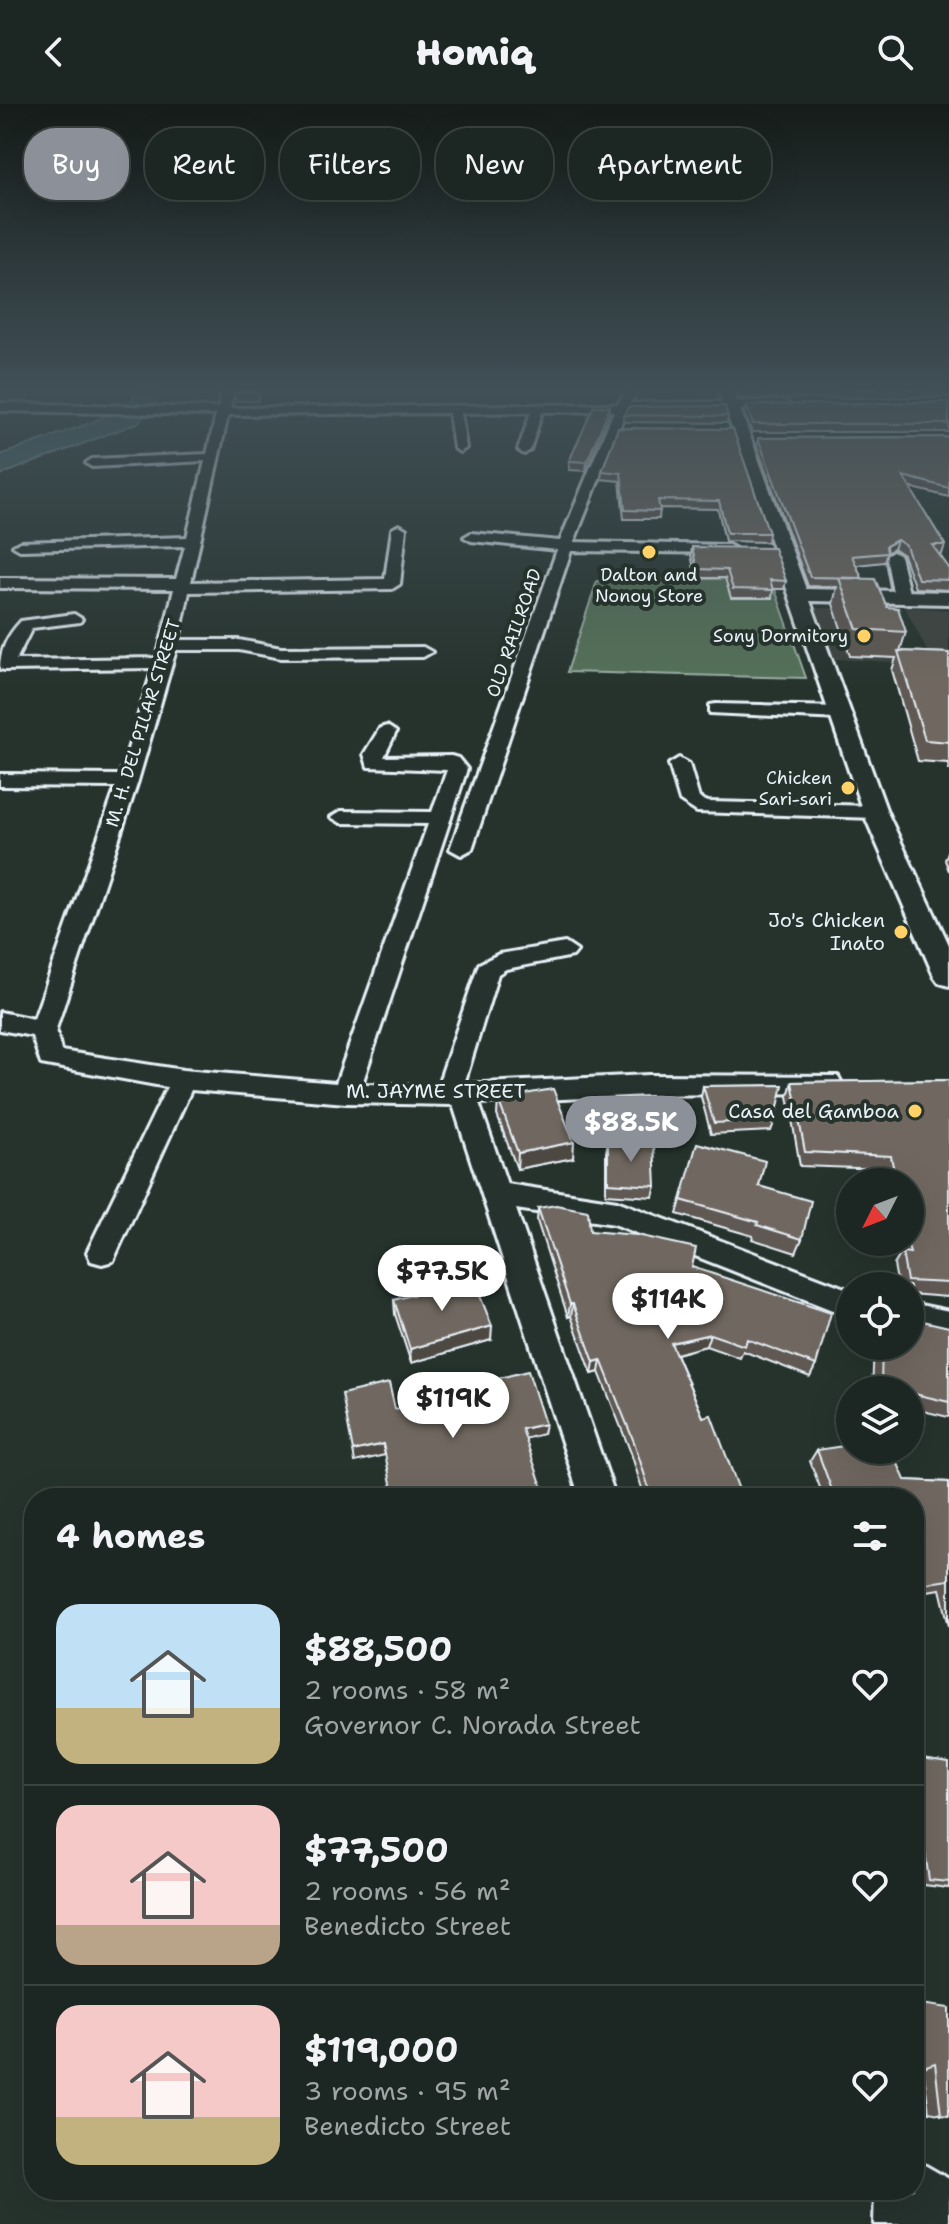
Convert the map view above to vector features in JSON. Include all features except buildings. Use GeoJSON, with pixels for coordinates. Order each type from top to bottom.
{"type":"FeatureCollection","features":[{"type":"Feature","properties":{"kind":"main road"},"geometry":{"type":"LineString","coordinates":[[760,489],[778,549],[798,595],[875,812],[949,976]]}},
{"type":"Feature","properties":{"kind":"main road"},"geometry":{"type":"LineString","coordinates":[[798,595],[949,598]]}},
{"type":"Feature","properties":{"kind":"street","name":"M. H. DEL PILAR STREET"},"geometry":{"type":"LineString","coordinates":[[43,1029],[128,781],[166,654],[207,489]]}},
{"type":"Feature","properties":{"kind":"street","name":"OLD RAILROAD"},"geometry":{"type":"LineString","coordinates":[[461,849],[566,546],[591,489]]}},
{"type":"Feature","properties":{"kind":"street"},"geometry":{"type":"LineString","coordinates":[[0,583],[183,586],[392,584],[399,529]]}},
{"type":"Feature","properties":{"kind":"street"},"geometry":{"type":"LineString","coordinates":[[471,537],[566,546],[742,549]]}},
{"type":"Feature","properties":{"kind":"street"},"geometry":{"type":"LineString","coordinates":[[20,546],[195,541]]}},
{"type":"Feature","properties":{"kind":"street"},"geometry":{"type":"LineString","coordinates":[[893,556],[902,597]]}},
{"type":"Feature","properties":{"kind":"street"},"geometry":{"type":"LineString","coordinates":[[74,619],[27,624],[17,635],[5,665],[166,654],[239,645],[281,653],[423,652]]}},
{"type":"Feature","properties":{"kind":"street"},"geometry":{"type":"LineString","coordinates":[[716,709],[841,713]]}},
{"type":"Feature","properties":{"kind":"street"},"geometry":{"type":"LineString","coordinates":[[346,1093],[456,765],[438,761],[375,763],[374,754],[387,732]]}},
{"type":"Feature","properties":{"kind":"street"},"geometry":{"type":"LineString","coordinates":[[679,764],[690,801],[704,808],[875,812]]}},
{"type":"Feature","properties":{"kind":"street"},"geometry":{"type":"LineString","coordinates":[[0,780],[128,781]]}},
{"type":"Feature","properties":{"kind":"street"},"geometry":{"type":"LineString","coordinates":[[341,817],[438,818]]}},
{"type":"Feature","properties":{"kind":"street"},"geometry":{"type":"LineString","coordinates":[[565,951],[499,962],[487,970],[456,1094],[496,1194],[595,1488]]}},
{"type":"Feature","properties":{"kind":"street"},"geometry":{"type":"LineString","coordinates":[[0,1021],[43,1029]]}},
{"type":"Feature","properties":{"kind":"street","name":"M. JAYME STREET"},"geometry":{"type":"LineString","coordinates":[[43,1029],[50,1058],[183,1080],[346,1093],[456,1094],[648,1085],[854,1082]]}},
{"type":"Feature","properties":{"kind":"street"},"geometry":{"type":"LineString","coordinates":[[102,1252],[183,1080]]}},
{"type":"Feature","properties":{"kind":"street"},"geometry":{"type":"LineString","coordinates":[[496,1194],[617,1213],[836,1299]]}},
{"type":"Feature","properties":{"kind":"street"},"geometry":{"type":"LineString","coordinates":[[924,1320],[949,1325]]}},
{"type":"Feature","properties":{"kind":"street"},"geometry":{"type":"LineString","coordinates":[[924,2191],[949,2209]]}},
{"type":"Feature","properties":{"kind":"street"},"geometry":{"type":"LineString","coordinates":[[899,2224],[900,2200]]}},
{"type":"Feature","properties":{"kind":"shaded area"},"geometry":{"type":"Polygon","coordinates":[[[905,607],[949,610],[949,663],[933,663],[905,607]]]}},
{"type":"Feature","properties":{"kind":"shaded area"},"geometry":{"type":"Polygon","coordinates":[[[812,608],[880,609],[913,663],[833,659],[812,608]]]}},
{"type":"Feature","properties":{"kind":"green space"},"geometry":{"type":"Polygon","coordinates":[[[771,578],[806,678],[567,672],[597,581],[771,578]]]}},
{"type":"Feature","properties":{"kind":"place","name":"Dalton and Nonoy Store"},"geometry":{"type":"Point","coordinates":[649,552]}},
{"type":"Feature","properties":{"kind":"place","name":"Sony Dormitory"},"geometry":{"type":"Point","coordinates":[864,636]}},
{"type":"Feature","properties":{"kind":"place","name":"Chicken Sari-sari"},"geometry":{"type":"Point","coordinates":[848,788]}},
{"type":"Feature","properties":{"kind":"place","name":"Jo's Chicken Inato"},"geometry":{"type":"Point","coordinates":[901,932]}},
{"type":"Feature","properties":{"kind":"place","name":"Casa del Gamboa"},"geometry":{"type":"Point","coordinates":[915,1111]}}]}
